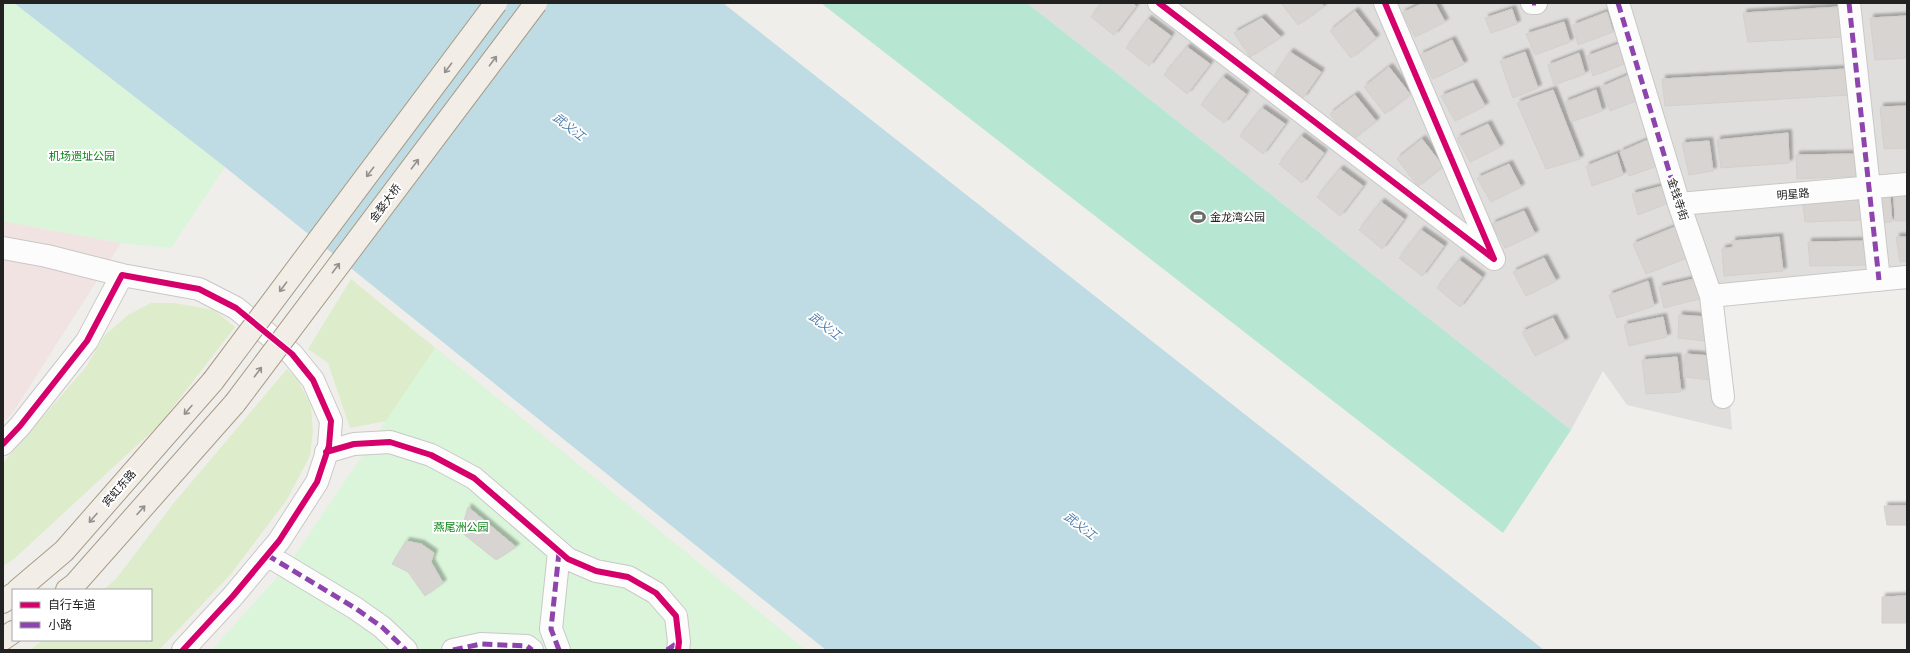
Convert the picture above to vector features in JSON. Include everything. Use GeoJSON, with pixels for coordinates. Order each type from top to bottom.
{"type":"FeatureCollection","features":[{"type":"Feature","properties":{"kind":"main road","name":"宾虹东路"},"geometry":{"type":"LineString","coordinates":[[19,589],[64,551],[213,381],[496,3]]}},
{"type":"Feature","properties":{"kind":"main road","name":"金婺大桥"},"geometry":{"type":"LineString","coordinates":[[68,589],[75,584],[235,404],[536,3]]}},
{"type":"Feature","properties":{"kind":"main road"},"geometry":{"type":"LineString","coordinates":[[3,602],[12,595]]}},
{"type":"Feature","properties":{"kind":"main road"},"geometry":{"type":"LineString","coordinates":[[3,639],[12,633]]}},
{"type":"Feature","properties":{"kind":"street"},"geometry":{"type":"LineString","coordinates":[[1159,3],[1494,259],[1385,3]]}},
{"type":"Feature","properties":{"kind":"street","name":"金钱寺街"},"geometry":{"type":"LineString","coordinates":[[1618,3],[1679,204],[1711,296],[1722,397]]}},
{"type":"Feature","properties":{"kind":"street"},"geometry":{"type":"LineString","coordinates":[[1849,3],[1867,187],[1879,280]]}},
{"type":"Feature","properties":{"kind":"street","name":"明星路"},"geometry":{"type":"LineString","coordinates":[[1679,204],[1907,184]]}},
{"type":"Feature","properties":{"kind":"street"},"geometry":{"type":"LineString","coordinates":[[3,248],[48,256],[122,275],[199,289],[236,308],[292,354],[313,380],[331,421],[326,452],[316,482],[279,541],[184,650]]}},
{"type":"Feature","properties":{"kind":"street"},"geometry":{"type":"LineString","coordinates":[[3,444],[20,426],[87,342],[122,275]]}},
{"type":"Feature","properties":{"kind":"street"},"geometry":{"type":"LineString","coordinates":[[1711,296],[1907,277]]}},
{"type":"Feature","properties":{"kind":"street"},"geometry":{"type":"LineString","coordinates":[[326,452],[354,444],[390,442],[431,455],[474,478],[568,559],[596,572],[628,577],[656,593],[676,616],[675,647]]}},
{"type":"Feature","properties":{"kind":"street"},"geometry":{"type":"LineString","coordinates":[[559,552],[551,629],[559,650]]}},
{"type":"Feature","properties":{"kind":"street"},"geometry":{"type":"LineString","coordinates":[[267,555],[355,608],[382,627],[406,650]]}},
{"type":"Feature","properties":{"kind":"street"},"geometry":{"type":"LineString","coordinates":[[453,650],[481,644],[527,646],[532,650]]}},
{"type":"Feature","properties":{"kind":"shaded area"},"geometry":{"type":"Polygon","coordinates":[[[1027,3],[1907,3],[1907,285],[1722,302],[1732,430],[1627,405],[1603,371],[1571,430],[1027,3]]]}},
{"type":"Feature","properties":{"kind":"shaded area"},"geometry":{"type":"Polygon","coordinates":[[[3,221],[121,243],[12,414],[3,422],[3,221]]]}},
{"type":"Feature","properties":{"kind":"green space","name":"机场遗址公园"},"geometry":{"type":"Polygon","coordinates":[[[3,3],[14,3],[225,167],[171,248],[121,243],[3,221],[3,3]]]}},
{"type":"Feature","properties":{"kind":"green space","name":"金龙湾公园"},"geometry":{"type":"Polygon","coordinates":[[[821,3],[1027,3],[1571,430],[1503,533],[821,3]]]}},
{"type":"Feature","properties":{"kind":"green space"},"geometry":{"type":"Polygon","coordinates":[[[351,279],[761,614],[386,421],[350,428],[328,363],[308,349],[351,279]]]}},
{"type":"Feature","properties":{"kind":"green space"},"geometry":{"type":"Polygon","coordinates":[[[151,303],[174,303],[214,310],[235,327],[160,424],[14,559],[3,566],[3,463],[86,367],[105,335],[128,315],[151,303]]]}},
{"type":"Feature","properties":{"kind":"green space","name":"燕尾洲公园"},"geometry":{"type":"Polygon","coordinates":[[[435,348],[806,650],[212,650],[289,564],[435,348]]]}},
{"type":"Feature","properties":{"kind":"green space"},"geometry":{"type":"Polygon","coordinates":[[[287,369],[298,380],[311,406],[313,432],[310,456],[286,501],[230,575],[159,650],[30,650],[42,641],[152,641],[152,589],[104,589],[116,579],[173,504],[287,369]]]}},
{"type":"Feature","properties":{"kind":"water","name":"武义江"},"geometry":{"type":"Polygon","coordinates":[[[14,3],[723,3],[1544,650],[826,650],[225,167],[14,3]]]}},
{"type":"Feature","properties":{"kind":"building"},"geometry":{"type":"Polygon","coordinates":[[[1102,3],[1133,3],[1136,6],[1114,35],[1091,17],[1102,3]]]}},
{"type":"Feature","properties":{"kind":"building"},"geometry":{"type":"Polygon","coordinates":[[[1281,3],[1321,3],[1324,6],[1298,25],[1281,3]]]}},
{"type":"Feature","properties":{"kind":"building"},"geometry":{"type":"Polygon","coordinates":[[[1423,3],[1435,3],[1445,22],[1415,37],[1402,13],[1423,3]]]}},
{"type":"Feature","properties":{"kind":"building"},"geometry":{"type":"Polygon","coordinates":[[[1839,7],[1842,37],[1748,42],[1743,13],[1839,7]]]}},
{"type":"Feature","properties":{"kind":"building"},"geometry":{"type":"Polygon","coordinates":[[[1512,9],[1517,24],[1491,33],[1485,18],[1512,9]]]}},
{"type":"Feature","properties":{"kind":"building"},"geometry":{"type":"Polygon","coordinates":[[[1355,11],[1376,38],[1351,58],[1330,31],[1355,11]]]}},
{"type":"Feature","properties":{"kind":"building"},"geometry":{"type":"Polygon","coordinates":[[[1607,12],[1613,32],[1578,45],[1573,25],[1607,12]]]}},
{"type":"Feature","properties":{"kind":"building"},"geometry":{"type":"Polygon","coordinates":[[[1907,16],[1907,58],[1875,60],[1870,18],[1907,16]]]}},
{"type":"Feature","properties":{"kind":"building"},"geometry":{"type":"Polygon","coordinates":[[[1262,18],[1281,37],[1250,57],[1234,33],[1262,18]]]}},
{"type":"Feature","properties":{"kind":"building"},"geometry":{"type":"Polygon","coordinates":[[[1148,19],[1171,36],[1149,66],[1126,48],[1148,19]]]}},
{"type":"Feature","properties":{"kind":"building"},"geometry":{"type":"Polygon","coordinates":[[[1564,22],[1570,42],[1535,55],[1526,34],[1564,22]]]}},
{"type":"Feature","properties":{"kind":"building"},"geometry":{"type":"Polygon","coordinates":[[[1452,40],[1464,64],[1433,79],[1420,55],[1452,40]]]}},
{"type":"Feature","properties":{"kind":"building"},"geometry":{"type":"Polygon","coordinates":[[[1619,44],[1624,64],[1593,76],[1587,56],[1619,44]]]}},
{"type":"Feature","properties":{"kind":"building"},"geometry":{"type":"Polygon","coordinates":[[[1187,47],[1210,64],[1187,94],[1164,75],[1187,47]]]}},
{"type":"Feature","properties":{"kind":"building"},"geometry":{"type":"Polygon","coordinates":[[[1290,52],[1321,72],[1303,98],[1274,76],[1290,52]]]}},
{"type":"Feature","properties":{"kind":"building"},"geometry":{"type":"Polygon","coordinates":[[[1525,52],[1538,88],[1513,98],[1500,61],[1525,52]]]}},
{"type":"Feature","properties":{"kind":"building"},"geometry":{"type":"Polygon","coordinates":[[[1579,53],[1585,74],[1554,85],[1548,65],[1579,53]]]}},
{"type":"Feature","properties":{"kind":"building"},"geometry":{"type":"Polygon","coordinates":[[[1389,67],[1410,94],[1385,114],[1364,87],[1389,67]]]}},
{"type":"Feature","properties":{"kind":"building"},"geometry":{"type":"Polygon","coordinates":[[[1846,69],[1849,95],[1665,106],[1662,79],[1846,69]]]}},
{"type":"Feature","properties":{"kind":"building"},"geometry":{"type":"Polygon","coordinates":[[[1631,74],[1641,99],[1610,111],[1601,87],[1631,74]]]}},
{"type":"Feature","properties":{"kind":"building"},"geometry":{"type":"Polygon","coordinates":[[[1223,77],[1246,94],[1224,123],[1201,105],[1223,77]]]}},
{"type":"Feature","properties":{"kind":"building"},"geometry":{"type":"Polygon","coordinates":[[[1473,83],[1485,106],[1455,121],[1441,96],[1473,83]]]}},
{"type":"Feature","properties":{"kind":"building"},"geometry":{"type":"Polygon","coordinates":[[[1553,90],[1580,159],[1546,169],[1517,103],[1553,90]]]}},
{"type":"Feature","properties":{"kind":"building"},"geometry":{"type":"Polygon","coordinates":[[[1596,90],[1602,111],[1571,122],[1565,102],[1596,90]]]}},
{"type":"Feature","properties":{"kind":"building"},"geometry":{"type":"Polygon","coordinates":[[[1355,95],[1376,121],[1350,141],[1330,114],[1355,95]]]}},
{"type":"Feature","properties":{"kind":"building"},"geometry":{"type":"Polygon","coordinates":[[[1907,106],[1907,148],[1884,149],[1880,107],[1907,106]]]}},
{"type":"Feature","properties":{"kind":"building"},"geometry":{"type":"Polygon","coordinates":[[[1262,108],[1285,124],[1263,154],[1240,136],[1262,108]]]}},
{"type":"Feature","properties":{"kind":"building"},"geometry":{"type":"Polygon","coordinates":[[[1488,124],[1500,147],[1470,162],[1457,138],[1488,124]]]}},
{"type":"Feature","properties":{"kind":"building"},"geometry":{"type":"Polygon","coordinates":[[[1788,133],[1789,163],[1721,168],[1717,140],[1788,133]]]}},
{"type":"Feature","properties":{"kind":"building"},"geometry":{"type":"Polygon","coordinates":[[[1301,136],[1324,153],[1302,183],[1279,164],[1301,136]]]}},
{"type":"Feature","properties":{"kind":"building"},"geometry":{"type":"Polygon","coordinates":[[[1422,139],[1443,166],[1418,186],[1397,159],[1422,139]]]}},
{"type":"Feature","properties":{"kind":"building"},"geometry":{"type":"Polygon","coordinates":[[[1650,139],[1660,165],[1629,176],[1620,152],[1650,139]]]}},
{"type":"Feature","properties":{"kind":"building"},"geometry":{"type":"Polygon","coordinates":[[[1709,141],[1713,171],[1689,175],[1682,143],[1709,141]]]}},
{"type":"Feature","properties":{"kind":"building"},"geometry":{"type":"Polygon","coordinates":[[[1617,154],[1623,175],[1592,186],[1586,166],[1617,154]]]}},
{"type":"Feature","properties":{"kind":"building"},"geometry":{"type":"Polygon","coordinates":[[[1854,154],[1857,176],[1797,179],[1796,155],[1854,154]]]}},
{"type":"Feature","properties":{"kind":"building"},"geometry":{"type":"Polygon","coordinates":[[[1509,164],[1521,187],[1491,202],[1477,178],[1509,164]]]}},
{"type":"Feature","properties":{"kind":"building"},"geometry":{"type":"Polygon","coordinates":[[[1340,169],[1363,186],[1340,216],[1317,197],[1340,169]]]}},
{"type":"Feature","properties":{"kind":"building"},"geometry":{"type":"Polygon","coordinates":[[[1663,186],[1669,203],[1638,215],[1632,194],[1663,186]]]}},
{"type":"Feature","properties":{"kind":"building"},"geometry":{"type":"Polygon","coordinates":[[[1907,195],[1907,221],[1895,221],[1894,196],[1907,195]]]}},
{"type":"Feature","properties":{"kind":"building"},"geometry":{"type":"Polygon","coordinates":[[[1864,196],[1866,220],[1805,222],[1802,197],[1864,196]]]}},
{"type":"Feature","properties":{"kind":"building"},"geometry":{"type":"Polygon","coordinates":[[[1890,197],[1892,222],[1875,223],[1872,198],[1890,197]]]}},
{"type":"Feature","properties":{"kind":"building"},"geometry":{"type":"Polygon","coordinates":[[[1381,202],[1404,219],[1382,249],[1359,230],[1381,202]]]}},
{"type":"Feature","properties":{"kind":"building"},"geometry":{"type":"Polygon","coordinates":[[[1524,211],[1535,234],[1505,248],[1492,224],[1524,211]]]}},
{"type":"Feature","properties":{"kind":"building"},"geometry":{"type":"Polygon","coordinates":[[[1675,227],[1687,258],[1646,274],[1633,244],[1675,227]]]}},
{"type":"Feature","properties":{"kind":"building"},"geometry":{"type":"Polygon","coordinates":[[[1421,230],[1444,246],[1422,276],[1399,258],[1421,230]]]}},
{"type":"Feature","properties":{"kind":"building"},"geometry":{"type":"Polygon","coordinates":[[[1779,237],[1783,271],[1724,276],[1722,249],[1733,247],[1732,241],[1779,237]]]}},
{"type":"Feature","properties":{"kind":"building"},"geometry":{"type":"Polygon","coordinates":[[[1896,237],[1907,237],[1907,261],[1900,262],[1896,237]]]}},
{"type":"Feature","properties":{"kind":"building"},"geometry":{"type":"Polygon","coordinates":[[[1869,241],[1872,265],[1810,266],[1808,242],[1869,241]]]}},
{"type":"Feature","properties":{"kind":"building"},"geometry":{"type":"Polygon","coordinates":[[[1544,258],[1556,281],[1526,296],[1513,272],[1544,258]]]}},
{"type":"Feature","properties":{"kind":"building"},"geometry":{"type":"Polygon","coordinates":[[[1459,260],[1482,277],[1460,307],[1437,288],[1459,260]]]}},
{"type":"Feature","properties":{"kind":"building"},"geometry":{"type":"Polygon","coordinates":[[[1698,278],[1703,298],[1664,308],[1659,287],[1698,278]]]}},
{"type":"Feature","properties":{"kind":"building"},"geometry":{"type":"Polygon","coordinates":[[[1648,281],[1654,306],[1617,318],[1609,295],[1648,281]]]}},
{"type":"Feature","properties":{"kind":"building"},"geometry":{"type":"Polygon","coordinates":[[[1679,315],[1707,317],[1706,341],[1678,338],[1679,315]]]}},
{"type":"Feature","properties":{"kind":"building"},"geometry":{"type":"Polygon","coordinates":[[[1663,317],[1667,337],[1629,346],[1624,325],[1663,317]]]}},
{"type":"Feature","properties":{"kind":"building"},"geometry":{"type":"Polygon","coordinates":[[[1553,318],[1565,341],[1535,356],[1522,332],[1553,318]]]}},
{"type":"Feature","properties":{"kind":"building"},"geometry":{"type":"Polygon","coordinates":[[[1685,354],[1712,356],[1711,380],[1684,377],[1685,354]]]}},
{"type":"Feature","properties":{"kind":"building"},"geometry":{"type":"Polygon","coordinates":[[[1677,357],[1681,392],[1646,394],[1642,360],[1677,357]]]}},
{"type":"Feature","properties":{"kind":"building"},"geometry":{"type":"Polygon","coordinates":[[[1884,506],[1907,506],[1907,525],[1887,525],[1884,506]]]}},
{"type":"Feature","properties":{"kind":"building"},"geometry":{"type":"Polygon","coordinates":[[[468,507],[516,547],[496,560],[461,532],[468,507]]]}},
{"type":"Feature","properties":{"kind":"building"},"geometry":{"type":"Polygon","coordinates":[[[406,541],[421,544],[434,553],[431,562],[443,583],[425,596],[408,572],[392,564],[406,541]]]}},
{"type":"Feature","properties":{"kind":"building"},"geometry":{"type":"Polygon","coordinates":[[[1907,596],[1907,623],[1882,623],[1882,597],[1907,596]]]}},
{"type":"Feature","properties":{"kind":"marked path"},"geometry":{"type":"LineString","coordinates":[[1618,3],[1679,204]]}},
{"type":"Feature","properties":{"kind":"marked path"},"geometry":{"type":"LineString","coordinates":[[1849,3],[1879,280]]}},
{"type":"Feature","properties":{"kind":"marked path"},"geometry":{"type":"LineString","coordinates":[[559,552],[551,629],[559,650]]}},
{"type":"Feature","properties":{"kind":"marked path"},"geometry":{"type":"LineString","coordinates":[[267,555],[355,608],[382,627],[406,650]]}},
{"type":"Feature","properties":{"kind":"marked path"},"geometry":{"type":"LineString","coordinates":[[667,650],[679,642]]}},
{"type":"Feature","properties":{"kind":"marked path"},"geometry":{"type":"LineString","coordinates":[[453,650],[481,644],[527,646],[532,650]]}},
{"type":"Feature","properties":{"kind":"cycle path"},"geometry":{"type":"LineString","coordinates":[[1159,3],[1494,259],[1385,3]]}},
{"type":"Feature","properties":{"kind":"cycle path"},"geometry":{"type":"LineString","coordinates":[[3,444],[20,426],[87,341],[122,275],[199,289],[236,308],[292,354],[313,380],[331,421],[329,446],[317,482],[279,541],[233,596],[183,650]]}},
{"type":"Feature","properties":{"kind":"cycle path"},"geometry":{"type":"LineString","coordinates":[[326,452],[354,444],[390,442],[431,455],[474,478],[568,559],[596,571],[628,577],[656,593],[676,616],[679,642],[678,650]]}},
{"type":"Feature","properties":{"kind":"place","name":"金龙湾公园"},"geometry":{"type":"Point","coordinates":[1198,217]}}]}
